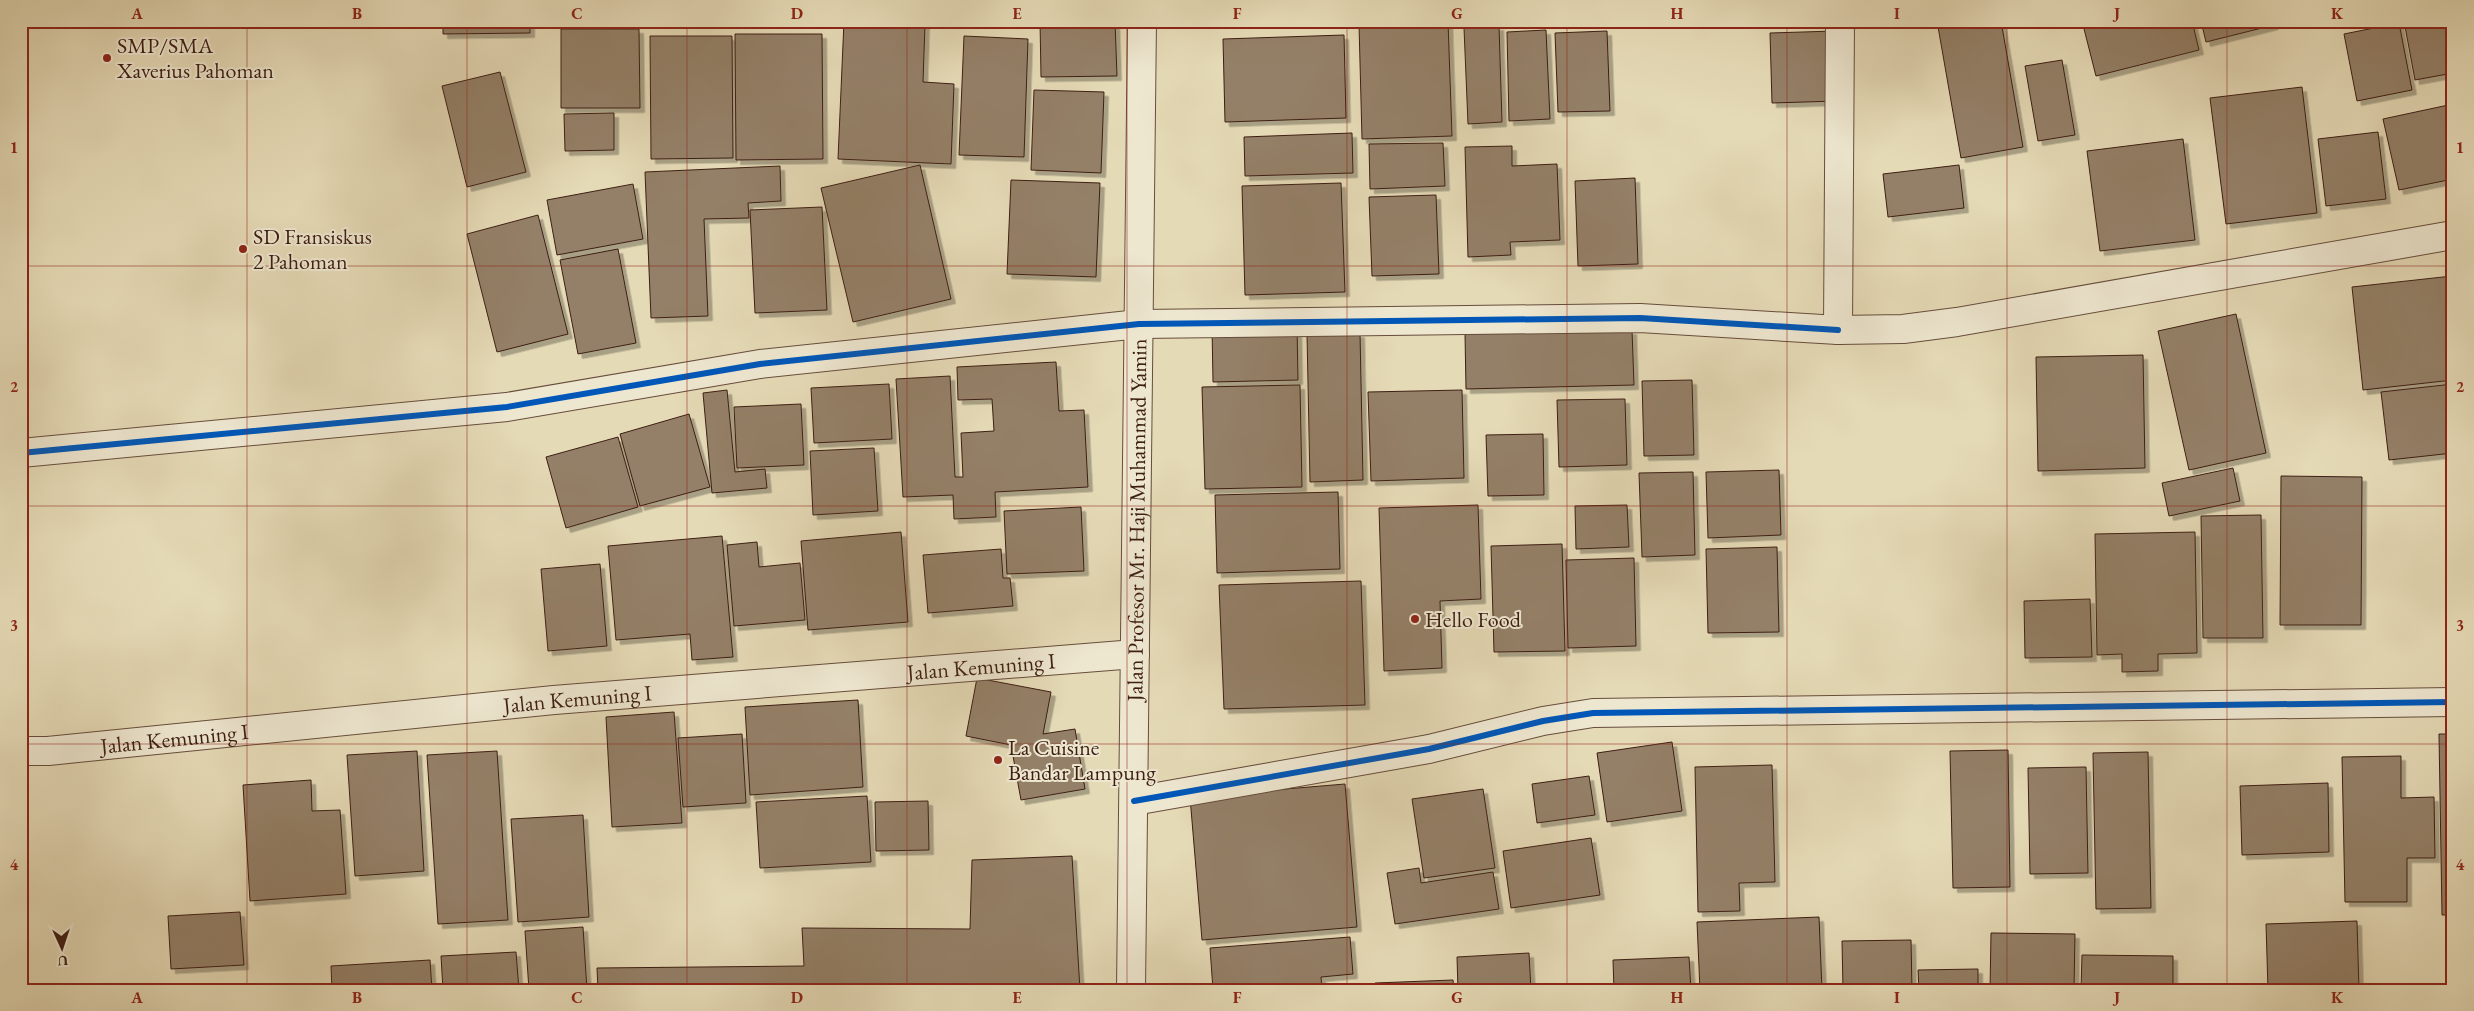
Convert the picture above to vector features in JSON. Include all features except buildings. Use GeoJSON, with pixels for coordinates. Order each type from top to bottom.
{"type":"FeatureCollection","features":[{"type":"Feature","properties":{"kind":"street","name":"Jalan Profesor Mr. Haji Muhammad Yamin"},"geometry":{"type":"LineString","coordinates":[[1131,990],[1142,21]]}},
{"type":"Feature","properties":{"kind":"street"},"geometry":{"type":"LineString","coordinates":[[1838,330],[1840,21]]}},
{"type":"Feature","properties":{"kind":"street"},"geometry":{"type":"LineString","coordinates":[[21,454],[507,407],[760,364],[1139,324],[1640,318],[1838,330],[1903,328],[1957,322],[2453,235]]}},
{"type":"Feature","properties":{"kind":"street","name":"Jalan Kemuning I"},"geometry":{"type":"LineString","coordinates":[[21,751],[48,751],[554,700],[1135,654]]}},
{"type":"Feature","properties":{"kind":"street"},"geometry":{"type":"LineString","coordinates":[[1134,801],[1429,749],[1543,721],[1593,713],[2453,702]]}},
{"type":"Feature","properties":{"kind":"cycle path"},"geometry":{"type":"LineString","coordinates":[[21,453],[507,407],[760,364],[1139,324],[1640,318],[1838,330]]}},
{"type":"Feature","properties":{"kind":"cycle path"},"geometry":{"type":"LineString","coordinates":[[1134,801],[1429,749],[1543,721],[1593,713],[2453,702]]}},
{"type":"Feature","properties":{"kind":"place","name":"SMP/SMA Xaverius Pahoman"},"geometry":{"type":"Point","coordinates":[107,58]}},
{"type":"Feature","properties":{"kind":"place","name":"SD Fransiskus 2 Pahoman"},"geometry":{"type":"Point","coordinates":[243,249]}},
{"type":"Feature","properties":{"kind":"place","name":"Hello Food"},"geometry":{"type":"Point","coordinates":[1415,619]}},
{"type":"Feature","properties":{"kind":"place","name":"La Cuisine Bandar Lampung"},"geometry":{"type":"Point","coordinates":[998,760]}}]}
